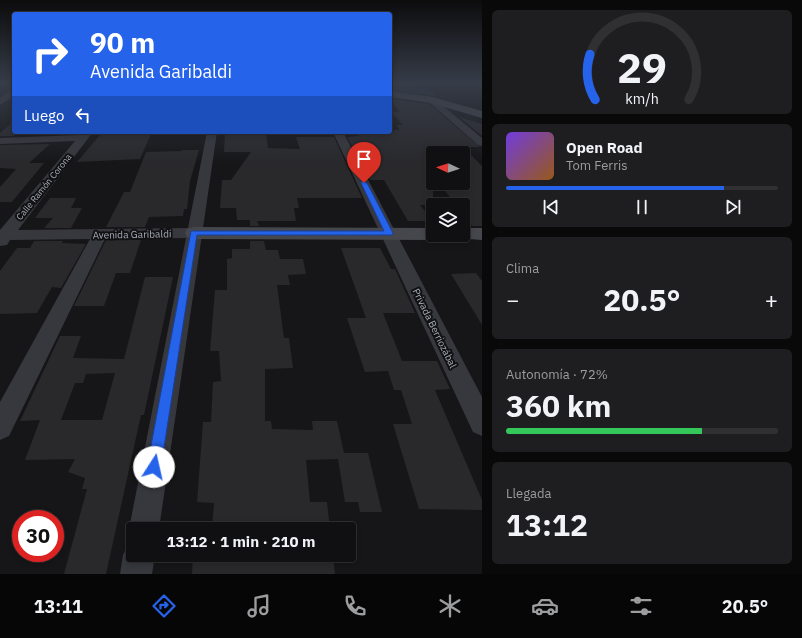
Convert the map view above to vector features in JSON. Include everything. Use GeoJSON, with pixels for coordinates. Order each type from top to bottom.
{"type":"FeatureCollection","features":[{"type":"Feature","properties":{"kind":"street"},"geometry":{"type":"LineString","coordinates":[[443,110],[482,143]]}},
{"type":"Feature","properties":{"kind":"street"},"geometry":{"type":"LineString","coordinates":[[467,110],[482,114]]}},
{"type":"Feature","properties":{"kind":"street"},"geometry":{"type":"LineString","coordinates":[[145,522],[212,134]]}},
{"type":"Feature","properties":{"kind":"street","name":"Privada Berriozábal"},"geometry":{"type":"LineString","coordinates":[[339,134],[482,423]]}},
{"type":"Feature","properties":{"kind":"street"},"geometry":{"type":"LineString","coordinates":[[0,141],[86,135]]}},
{"type":"Feature","properties":{"kind":"street","name":"Calle Ramón Corona"},"geometry":{"type":"LineString","coordinates":[[2,238],[86,135]]}},
{"type":"Feature","properties":{"kind":"street","name":"Avenida Garibaldi"},"geometry":{"type":"LineString","coordinates":[[2,238],[100,234],[194,233],[426,234]]}},
{"type":"Feature","properties":{"kind":"street"},"geometry":{"type":"LineString","coordinates":[[0,427],[100,234]]}},
{"type":"Feature","properties":{"kind":"street"},"geometry":{"type":"LineString","coordinates":[[470,234],[482,234]]}},
{"type":"Feature","properties":{"kind":"street"},"geometry":{"type":"LineString","coordinates":[[136,574],[138,562]]}},
{"type":"Feature","properties":{"kind":"building"},"geometry":{"type":"Polygon","coordinates":[[[398,110],[436,110],[480,147],[426,146],[426,190],[433,190],[433,198],[426,198],[426,205],[420,205],[426,212],[426,221],[408,221],[384,180],[370,180],[347,137],[359,136],[358,134],[392,134],[392,132],[394,132],[393,130],[400,130],[396,125],[403,125],[392,112],[400,112],[398,110]]]}},
{"type":"Feature","properties":{"kind":"building"},"geometry":{"type":"Polygon","coordinates":[[[459,117],[482,124],[482,136],[459,117]]]}},
{"type":"Feature","properties":{"kind":"building"},"geometry":{"type":"Polygon","coordinates":[[[12,123],[12,134],[14,134],[14,136],[0,136],[0,133],[12,123]]]}},
{"type":"Feature","properties":{"kind":"building"},"geometry":{"type":"Polygon","coordinates":[[[151,134],[140,159],[77,162],[100,135],[151,134]]]}},
{"type":"Feature","properties":{"kind":"building"},"geometry":{"type":"Polygon","coordinates":[[[225,134],[266,134],[268,148],[300,149],[296,137],[334,137],[362,198],[297,198],[299,208],[294,208],[296,221],[257,221],[259,226],[250,226],[250,220],[237,220],[236,208],[220,208],[222,180],[231,180],[251,152],[224,152],[225,134]]]}},
{"type":"Feature","properties":{"kind":"building"},"geometry":{"type":"Polygon","coordinates":[[[50,144],[29,163],[44,163],[12,202],[0,202],[0,187],[16,169],[0,168],[0,145],[50,144]]]}},
{"type":"Feature","properties":{"kind":"building"},"geometry":{"type":"Polygon","coordinates":[[[199,150],[190,181],[187,209],[184,209],[183,216],[149,217],[145,227],[106,227],[124,192],[130,192],[146,152],[199,150]]]}},
{"type":"Feature","properties":{"kind":"building"},"geometry":{"type":"Polygon","coordinates":[[[470,154],[482,166],[482,226],[472,226],[470,223],[470,198],[451,198],[444,190],[470,190],[470,154]]]}},
{"type":"Feature","properties":{"kind":"building"},"geometry":{"type":"Polygon","coordinates":[[[50,198],[76,198],[71,208],[82,208],[71,228],[44,228],[53,218],[35,218],[50,198]]]}},
{"type":"Feature","properties":{"kind":"building"},"geometry":{"type":"Polygon","coordinates":[[[106,240],[141,240],[130,273],[116,273],[104,306],[74,306],[106,240]]]}},
{"type":"Feature","properties":{"kind":"building"},"geometry":{"type":"Polygon","coordinates":[[[34,241],[63,241],[62,243],[86,244],[61,288],[52,287],[37,313],[0,314],[0,271],[17,248],[30,248],[34,241]]]}},
{"type":"Feature","properties":{"kind":"building"},"geometry":{"type":"Polygon","coordinates":[[[250,241],[264,241],[266,250],[278,250],[280,259],[303,259],[306,274],[288,275],[290,285],[277,285],[284,338],[289,338],[293,368],[265,369],[265,421],[271,421],[272,429],[313,430],[312,421],[337,421],[344,453],[368,453],[382,512],[360,512],[358,502],[345,502],[338,459],[306,460],[310,502],[327,502],[329,522],[213,522],[214,503],[197,502],[203,422],[211,422],[213,382],[221,381],[219,351],[210,351],[215,290],[227,290],[227,259],[232,258],[232,249],[250,249],[250,241]]]}},
{"type":"Feature","properties":{"kind":"building"},"geometry":{"type":"Polygon","coordinates":[[[341,248],[380,248],[391,269],[395,269],[415,313],[383,313],[402,361],[437,361],[450,389],[435,390],[482,500],[482,510],[419,509],[393,424],[412,424],[401,390],[394,390],[388,371],[365,372],[347,318],[366,318],[341,248]]]}},
{"type":"Feature","properties":{"kind":"building"},"geometry":{"type":"Polygon","coordinates":[[[476,273],[482,281],[482,325],[451,274],[476,273]]]}},
{"type":"Feature","properties":{"kind":"building"},"geometry":{"type":"Polygon","coordinates":[[[145,277],[173,277],[144,415],[141,415],[106,574],[64,574],[87,489],[82,489],[85,478],[68,472],[75,459],[25,460],[40,420],[20,421],[60,336],[81,336],[73,358],[124,359],[145,277]],[[115,373],[86,374],[83,383],[75,383],[61,420],[102,420],[115,373]]]}},
{"type":"Feature","properties":{"kind":"building"},"geometry":{"type":"Polygon","coordinates":[[[193,562],[334,562],[335,574],[192,574],[193,562]]]}},
{"type":"Feature","properties":{"kind":"route"},"geometry":{"type":"LineString","coordinates":[[154,467],[194,233],[389,233],[364,183]]}}]}
